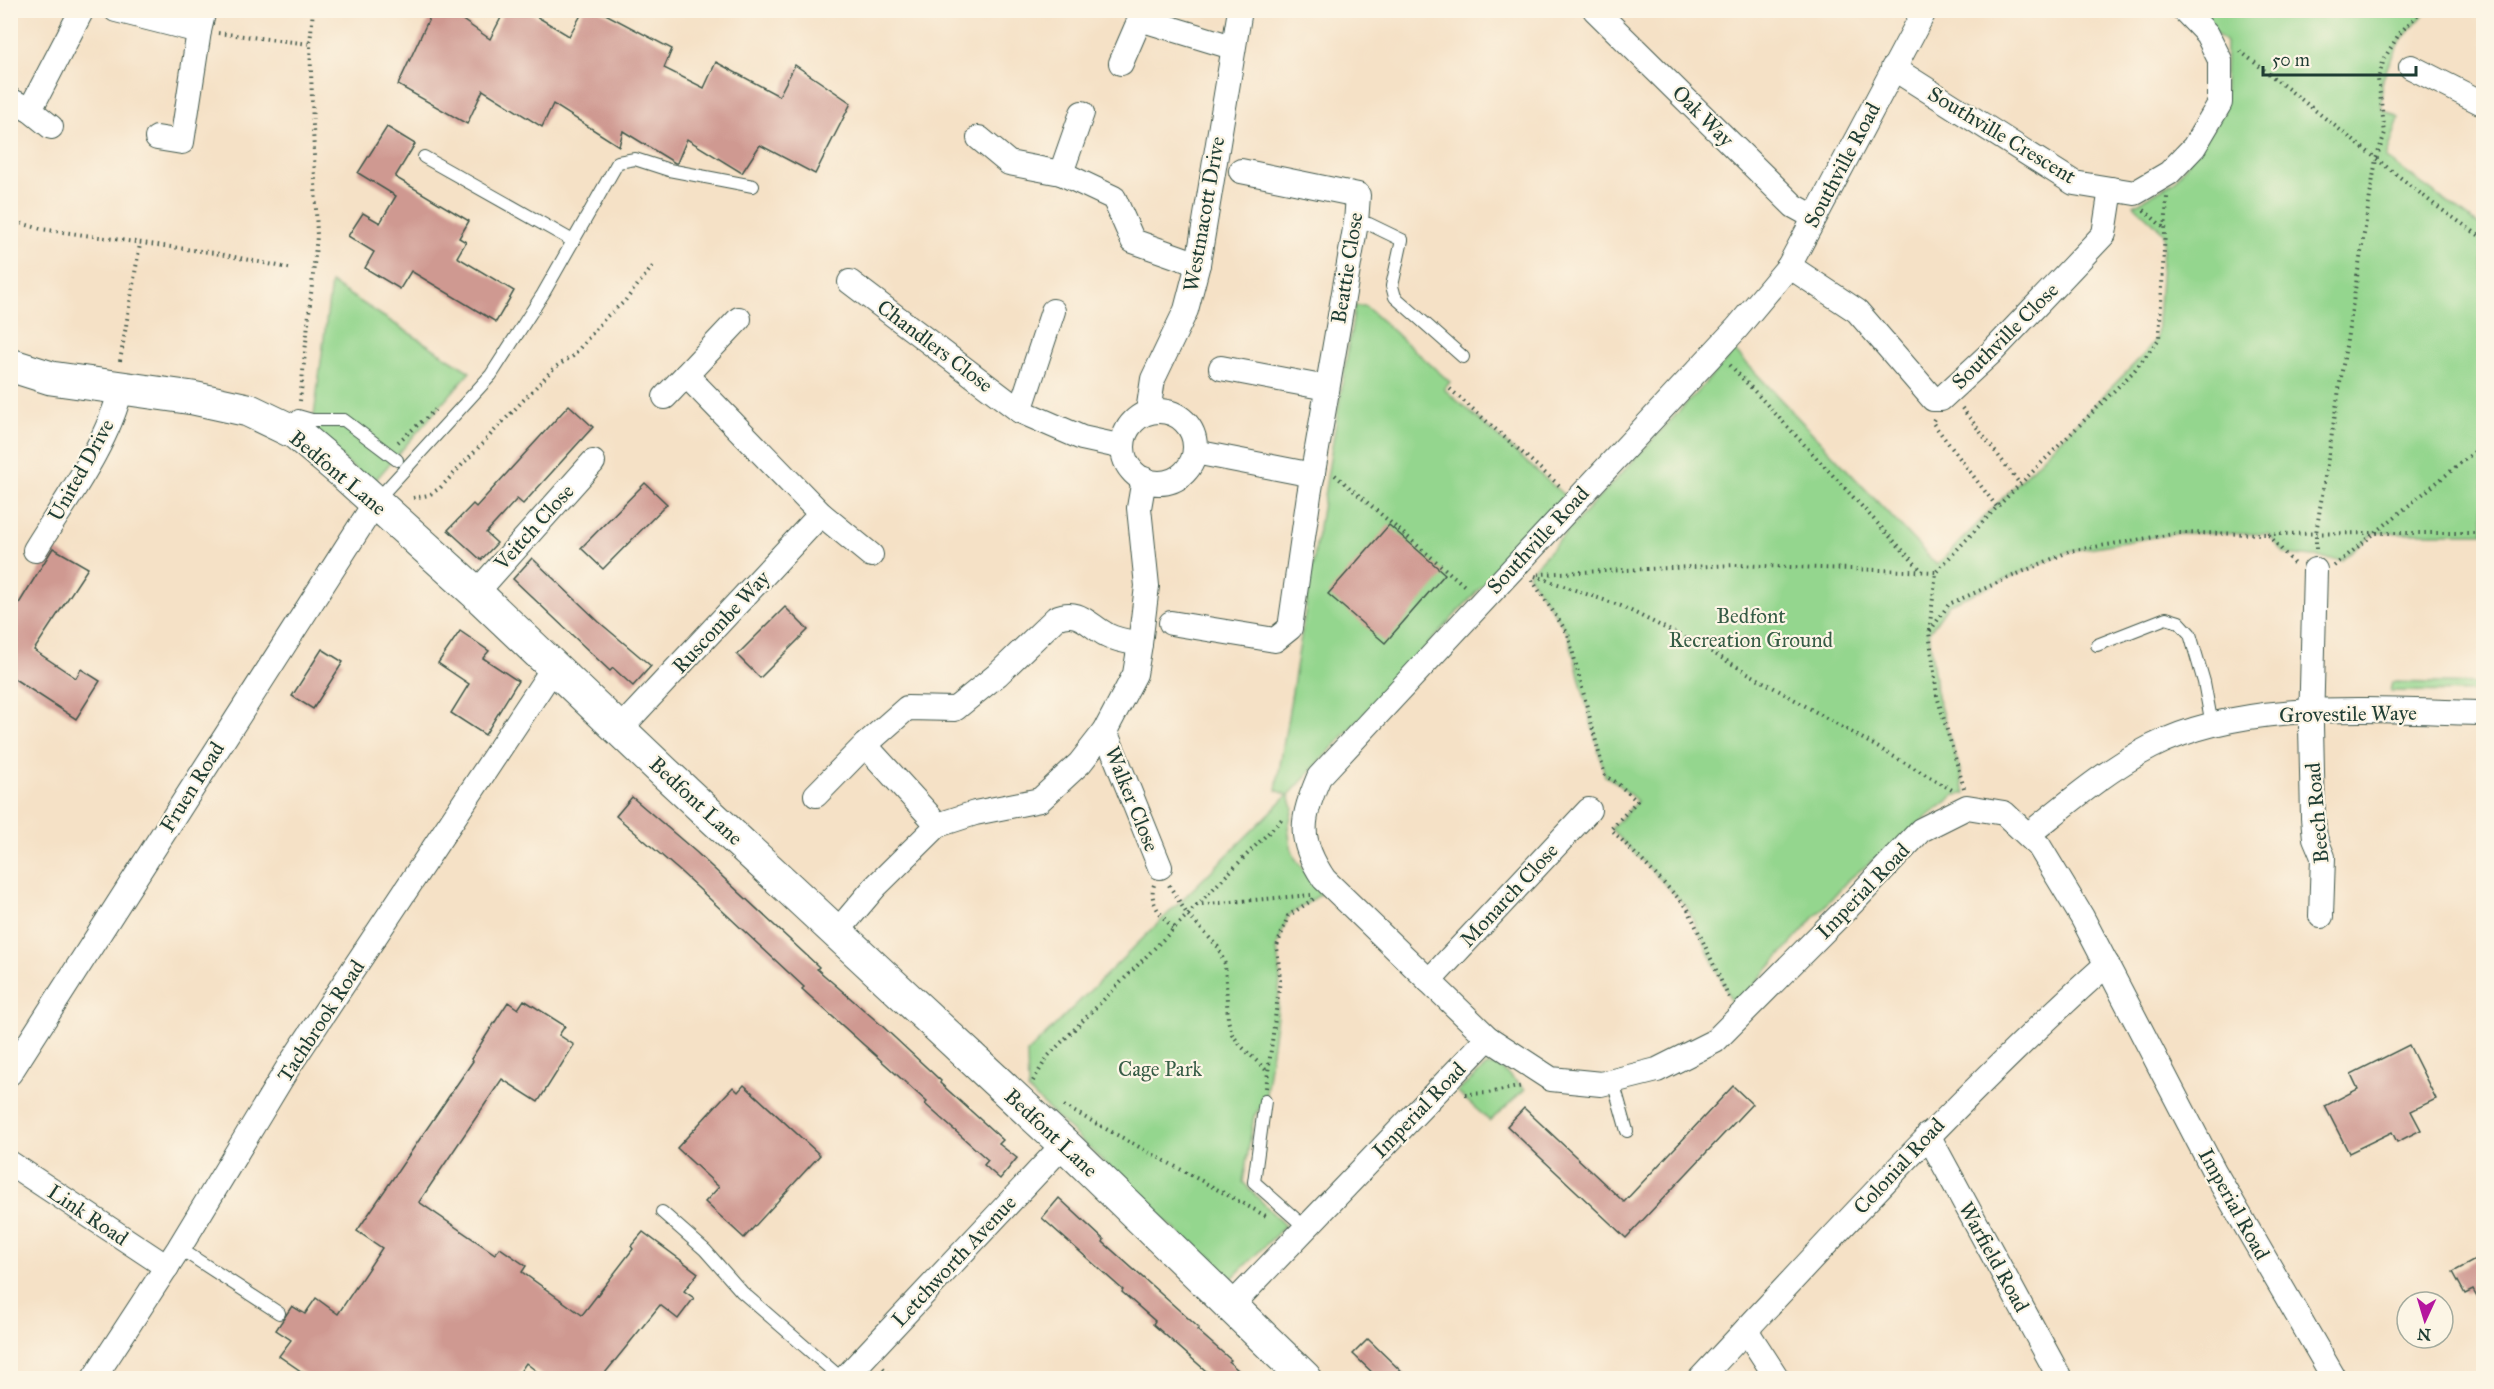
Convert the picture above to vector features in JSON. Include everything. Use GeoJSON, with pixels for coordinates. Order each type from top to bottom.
{"type":"FeatureCollection","features":[{"type":"Feature","properties":{"kind":"main road","name":"Bedfont Lane"},"geometry":{"type":"LineString","coordinates":[[10,365],[51,378],[193,398],[248,410],[297,425],[375,503],[476,592],[836,933],[1065,1144],[1305,1378]]}},
{"type":"Feature","properties":{"kind":"street"},"geometry":{"type":"LineString","coordinates":[[51,127],[20,105],[82,10]]}},
{"type":"Feature","properties":{"kind":"street"},"geometry":{"type":"LineString","coordinates":[[116,10],[201,21],[182,142],[157,138]]}},
{"type":"Feature","properties":{"kind":"street","name":"Westmacott Drive"},"geometry":{"type":"LineString","coordinates":[[1148,412],[1153,379],[1186,310],[1198,264],[1232,47],[1240,10]]}},
{"type":"Feature","properties":{"kind":"street","name":"Oak Way"},"geometry":{"type":"LineString","coordinates":[[1595,10],[1794,206],[1814,217]]}},
{"type":"Feature","properties":{"kind":"street","name":"Southville Road"},"geometry":{"type":"LineString","coordinates":[[1488,1038],[1324,879],[1310,860],[1304,835],[1306,810],[1319,777],[1737,328],[1789,266],[1925,10]]}},
{"type":"Feature","properties":{"kind":"street","name":"Southville Crescent"},"geometry":{"type":"LineString","coordinates":[[1893,68],[2074,183],[2135,193],[2169,173],[2194,147],[2220,103],[2220,60],[2207,34],[2184,10]]}},
{"type":"Feature","properties":{"kind":"street"},"geometry":{"type":"LineString","coordinates":[[1121,63],[1142,15],[1232,47]]}},
{"type":"Feature","properties":{"kind":"street"},"geometry":{"type":"LineString","coordinates":[[2411,67],[2484,104]]}},
{"type":"Feature","properties":{"kind":"street"},"geometry":{"type":"LineString","coordinates":[[1060,174],[1082,113]]}},
{"type":"Feature","properties":{"kind":"street"},"geometry":{"type":"LineString","coordinates":[[979,138],[1009,163],[1060,174],[1114,198],[1133,241],[1198,264]]}},
{"type":"Feature","properties":{"kind":"street","name":"Beattie Close"},"geometry":{"type":"LineString","coordinates":[[1171,623],[1275,640],[1290,628],[1313,470],[1356,223],[1358,195],[1241,171]]}},
{"type":"Feature","properties":{"kind":"street","name":"Southville Close"},"geometry":{"type":"LineString","coordinates":[[1789,266],[1857,311],[1933,399],[1941,399],[1994,351],[2104,234],[2111,189]]}},
{"type":"Feature","properties":{"kind":"street","name":"Chandlers Close"},"geometry":{"type":"LineString","coordinates":[[850,282],[1020,411],[1082,438],[1123,447]]}},
{"type":"Feature","properties":{"kind":"street","name":"Chandlers Close"},"geometry":{"type":"LineString","coordinates":[[1020,411],[1053,311]]}},
{"type":"Feature","properties":{"kind":"street"},"geometry":{"type":"LineString","coordinates":[[665,397],[739,319]]}},
{"type":"Feature","properties":{"kind":"street"},"geometry":{"type":"LineString","coordinates":[[1221,368],[1327,388]]}},
{"type":"Feature","properties":{"kind":"street"},"geometry":{"type":"LineString","coordinates":[[686,375],[821,514],[871,555]]}},
{"type":"Feature","properties":{"kind":"street","name":"United Drive"},"geometry":{"type":"LineString","coordinates":[[35,550],[91,458],[117,404],[119,388]]}},
{"type":"Feature","properties":{"kind":"street"},"geometry":{"type":"LineString","coordinates":[[1161,410],[1183,419],[1191,429],[1195,440],[1195,452],[1191,463],[1176,478],[1166,482],[1144,479],[1129,466],[1123,447],[1130,425],[1138,417],[1148,412],[1161,410]]}},
{"type":"Feature","properties":{"kind":"street"},"geometry":{"type":"LineString","coordinates":[[1195,452],[1313,470]]}},
{"type":"Feature","properties":{"kind":"street","name":"Veitch Close"},"geometry":{"type":"LineString","coordinates":[[476,592],[593,462]]}},
{"type":"Feature","properties":{"kind":"street"},"geometry":{"type":"LineString","coordinates":[[836,933],[875,887],[938,825],[975,813],[1040,800],[1080,763],[1105,731],[1135,674],[1140,644],[1147,586],[1139,507],[1144,479]]}},
{"type":"Feature","properties":{"kind":"street","name":"Fruen Road"},"geometry":{"type":"LineString","coordinates":[[10,1073],[375,503]]}},
{"type":"Feature","properties":{"kind":"street","name":"Ruscombe Way"},"geometry":{"type":"LineString","coordinates":[[620,729],[821,514]]}},
{"type":"Feature","properties":{"kind":"street","name":"Beech Road"},"geometry":{"type":"LineString","coordinates":[[2315,570],[2311,711],[2313,818],[2315,838],[2323,857],[2321,916]]}},
{"type":"Feature","properties":{"kind":"street"},"geometry":{"type":"LineString","coordinates":[[816,795],[865,745],[907,708],[955,709],[997,675],[1056,618],[1067,613],[1078,616],[1108,636],[1140,644]]}},
{"type":"Feature","properties":{"kind":"street","name":"Tachbrook Road"},"geometry":{"type":"LineString","coordinates":[[94,1378],[173,1258],[290,1066],[554,667]]}},
{"type":"Feature","properties":{"kind":"street","name":"Grovestile Waye"},"geometry":{"type":"LineString","coordinates":[[2029,834],[2104,774],[2152,746],[2197,728],[2260,716],[2311,711],[2484,713]]}},
{"type":"Feature","properties":{"kind":"street","name":"Walker Close"},"geometry":{"type":"LineString","coordinates":[[1105,731],[1164,876]]}},
{"type":"Feature","properties":{"kind":"street"},"geometry":{"type":"LineString","coordinates":[[865,745],[938,825]]}},
{"type":"Feature","properties":{"kind":"street","name":"Imperial Road"},"geometry":{"type":"LineString","coordinates":[[1230,1306],[1307,1229],[1488,1038],[1551,1079],[1601,1084],[1657,1070],[1714,1041],[1856,899],[1921,830],[1967,807],[2004,813],[2029,834],[2039,846],[2107,964],[2214,1171],[2334,1378]]}},
{"type":"Feature","properties":{"kind":"street","name":"Monarch Close"},"geometry":{"type":"LineString","coordinates":[[1429,981],[1589,810]]}},
{"type":"Feature","properties":{"kind":"street","name":"Colonial Road"},"geometry":{"type":"LineString","coordinates":[[1701,1378],[1928,1135],[2037,1026],[2107,964]]}},
{"type":"Feature","properties":{"kind":"street","name":"Warfield Road"},"geometry":{"type":"LineString","coordinates":[[1928,1135],[2060,1378]]}},
{"type":"Feature","properties":{"kind":"street","name":"Letchworth Avenue"},"geometry":{"type":"LineString","coordinates":[[843,1378],[1065,1144]]}},
{"type":"Feature","properties":{"kind":"street","name":"Link Road"},"geometry":{"type":"LineString","coordinates":[[10,1163],[173,1258]]}},
{"type":"Feature","properties":{"kind":"street"},"geometry":{"type":"LineString","coordinates":[[1746,1330],[1777,1378]]}},
{"type":"Feature","properties":{"kind":"lane"},"geometry":{"type":"LineString","coordinates":[[424,157],[573,241]]}},
{"type":"Feature","properties":{"kind":"lane"},"geometry":{"type":"LineString","coordinates":[[375,503],[491,375],[543,294],[618,162],[635,159],[669,170],[753,186]]}},
{"type":"Feature","properties":{"kind":"lane"},"geometry":{"type":"LineString","coordinates":[[1356,223],[1369,224],[1402,240],[1392,286],[1395,297],[1463,357]]}},
{"type":"Feature","properties":{"kind":"lane"},"geometry":{"type":"LineString","coordinates":[[297,425],[312,420],[344,420],[397,460]]}},
{"type":"Feature","properties":{"kind":"lane"},"geometry":{"type":"LineString","coordinates":[[2097,645],[2166,618],[2179,622],[2190,634],[2204,682],[2212,725]]}},
{"type":"Feature","properties":{"kind":"lane"},"geometry":{"type":"LineString","coordinates":[[1613,1081],[1627,1131]]}},
{"type":"Feature","properties":{"kind":"lane"},"geometry":{"type":"LineString","coordinates":[[1265,1101],[1254,1182],[1307,1229]]}},
{"type":"Feature","properties":{"kind":"lane"},"geometry":{"type":"LineString","coordinates":[[662,1212],[705,1250],[742,1292],[843,1378]]}},
{"type":"Feature","properties":{"kind":"lane"},"geometry":{"type":"LineString","coordinates":[[173,1258],[279,1313]]}},
{"type":"Feature","properties":{"kind":"path"},"geometry":{"type":"LineString","coordinates":[[297,425],[317,236],[310,44],[313,10]]}},
{"type":"Feature","properties":{"kind":"path"},"geometry":{"type":"LineString","coordinates":[[2315,570],[2316,533],[2376,159],[2385,133],[2378,79],[2384,59],[2399,34],[2422,10]]}},
{"type":"Feature","properties":{"kind":"path"},"geometry":{"type":"LineString","coordinates":[[201,21],[310,44]]}},
{"type":"Feature","properties":{"kind":"path"},"geometry":{"type":"LineString","coordinates":[[2232,45],[2435,205],[2484,239]]}},
{"type":"Feature","properties":{"kind":"path"},"geometry":{"type":"LineString","coordinates":[[1528,574],[1621,606],[1699,645],[1963,794],[1960,770],[1937,696],[1929,632],[1936,572],[1997,507],[2134,371],[2158,339],[2168,186]]}},
{"type":"Feature","properties":{"kind":"path"},"geometry":{"type":"LineString","coordinates":[[10,220],[41,228],[215,253],[293,269]]}},
{"type":"Feature","properties":{"kind":"path"},"geometry":{"type":"LineString","coordinates":[[119,388],[140,244]]}},
{"type":"Feature","properties":{"kind":"path"},"geometry":{"type":"LineString","coordinates":[[412,498],[429,495],[440,488],[554,368],[573,356],[606,317],[624,302],[653,266]]}},
{"type":"Feature","properties":{"kind":"path"},"geometry":{"type":"LineString","coordinates":[[1727,360],[1922,571]]}},
{"type":"Feature","properties":{"kind":"path"},"geometry":{"type":"LineString","coordinates":[[1450,389],[1568,493]]}},
{"type":"Feature","properties":{"kind":"path"},"geometry":{"type":"LineString","coordinates":[[1950,392],[2020,484]]}},
{"type":"Feature","properties":{"kind":"path"},"geometry":{"type":"LineString","coordinates":[[386,451],[453,395],[466,404]]}},
{"type":"Feature","properties":{"kind":"path"},"geometry":{"type":"LineString","coordinates":[[1934,418],[1932,422],[1997,507]]}},
{"type":"Feature","properties":{"kind":"path"},"geometry":{"type":"LineString","coordinates":[[2315,570],[2325,574],[2484,444]]}},
{"type":"Feature","properties":{"kind":"path"},"geometry":{"type":"LineString","coordinates":[[1313,470],[1326,468],[1473,594]]}},
{"type":"Feature","properties":{"kind":"path"},"geometry":{"type":"LineString","coordinates":[[1929,632],[1949,604],[2070,551],[2179,533],[2484,533]]}},
{"type":"Feature","properties":{"kind":"path"},"geometry":{"type":"LineString","coordinates":[[2268,534],[2306,576],[2315,570]]}},
{"type":"Feature","properties":{"kind":"path"},"geometry":{"type":"LineString","coordinates":[[1528,574],[1735,565],[1936,572]]}},
{"type":"Feature","properties":{"kind":"path"},"geometry":{"type":"LineString","coordinates":[[1528,574],[1568,634],[1605,776],[1616,782],[1637,801],[1611,829],[1687,907],[1731,1002]]}},
{"type":"Feature","properties":{"kind":"path"},"geometry":{"type":"LineString","coordinates":[[1029,1088],[1048,1056],[1284,817]]}},
{"type":"Feature","properties":{"kind":"path"},"geometry":{"type":"LineString","coordinates":[[1164,876],[1187,914],[1218,947],[1225,964],[1228,1020],[1232,1034],[1247,1053],[1269,1072]]}},
{"type":"Feature","properties":{"kind":"path"},"geometry":{"type":"LineString","coordinates":[[1152,890],[1156,910],[1173,928]]}},
{"type":"Feature","properties":{"kind":"path"},"geometry":{"type":"LineString","coordinates":[[1196,905],[1321,894],[1288,916],[1277,946],[1280,980],[1265,1101]]}},
{"type":"Feature","properties":{"kind":"path"},"geometry":{"type":"LineString","coordinates":[[1459,1094],[1488,1093],[1535,1084]]}},
{"type":"Feature","properties":{"kind":"path"},"geometry":{"type":"LineString","coordinates":[[1061,1105],[1275,1221]]}},
{"type":"Feature","properties":{"kind":"green space","name":"Bedfont Recreation Ground"},"geometry":{"type":"Polygon","coordinates":[[[2190,11],[2427,11],[2402,39],[2381,83],[2382,109],[2399,118],[2386,158],[2483,228],[2483,533],[2375,533],[2342,560],[2285,554],[2268,534],[2179,533],[2070,551],[1949,604],[1929,632],[1937,696],[1965,794],[1955,795],[1847,881],[1734,1007],[1687,907],[1611,829],[1637,801],[1616,782],[1605,776],[1568,634],[1528,574],[1735,351],[1937,565],[2145,353],[2157,337],[2164,233],[2134,205],[2174,182],[2224,112],[2226,42],[2190,11]]]}},
{"type":"Feature","properties":{"kind":"green space"},"geometry":{"type":"Polygon","coordinates":[[[331,283],[470,372],[372,484],[312,432],[331,283]]]}},
{"type":"Feature","properties":{"kind":"green space","name":"Cage Park"},"geometry":{"type":"Polygon","coordinates":[[[1355,306],[1365,306],[1450,382],[1444,389],[1565,496],[1289,795],[1293,808],[1288,828],[1291,847],[1295,858],[1321,894],[1288,916],[1277,946],[1280,980],[1265,1101],[1254,1116],[1243,1182],[1285,1226],[1229,1281],[1028,1090],[1027,1053],[1288,795],[1276,790],[1355,306]]]}},
{"type":"Feature","properties":{"kind":"green space"},"geometry":{"type":"Polygon","coordinates":[[[2392,682],[2483,684],[2483,692],[2390,691],[2392,682]]]}},
{"type":"Feature","properties":{"kind":"green space"},"geometry":{"type":"Polygon","coordinates":[[[1497,1065],[1525,1089],[1490,1121],[1457,1092],[1487,1066],[1497,1065]]]}},
{"type":"Feature","properties":{"kind":"building"},"geometry":{"type":"Polygon","coordinates":[[[433,10],[448,10],[490,39],[505,10],[526,10],[569,36],[584,10],[598,10],[672,49],[664,68],[704,88],[716,62],[779,96],[795,65],[851,103],[815,174],[760,145],[742,173],[687,139],[675,163],[623,131],[619,146],[553,104],[542,127],[483,90],[467,124],[398,85],[433,10]]]}},
{"type":"Feature","properties":{"kind":"building"},"geometry":{"type":"Polygon","coordinates":[[[387,127],[415,144],[395,177],[469,221],[459,238],[466,242],[457,257],[514,291],[496,322],[411,271],[400,289],[365,268],[374,252],[348,236],[363,213],[380,223],[396,196],[358,173],[387,127]]]}},
{"type":"Feature","properties":{"kind":"building"},"geometry":{"type":"Polygon","coordinates":[[[569,405],[593,427],[523,504],[517,499],[486,533],[497,543],[481,560],[448,530],[473,504],[476,507],[569,405]]]}},
{"type":"Feature","properties":{"kind":"building"},"geometry":{"type":"Polygon","coordinates":[[[645,483],[667,504],[603,569],[581,548],[645,483]]]}},
{"type":"Feature","properties":{"kind":"building"},"geometry":{"type":"Polygon","coordinates":[[[1389,525],[1445,574],[1385,643],[1328,594],[1389,525]]]}},
{"type":"Feature","properties":{"kind":"building"},"geometry":{"type":"Polygon","coordinates":[[[53,548],[88,568],[34,650],[76,678],[81,669],[100,681],[76,719],[10,676],[10,618],[53,548]]]}},
{"type":"Feature","properties":{"kind":"building"},"geometry":{"type":"Polygon","coordinates":[[[532,558],[599,622],[651,666],[633,686],[613,668],[610,671],[513,579],[532,558]]]}},
{"type":"Feature","properties":{"kind":"building"},"geometry":{"type":"Polygon","coordinates":[[[785,607],[808,630],[760,678],[737,655],[785,607]]]}},
{"type":"Feature","properties":{"kind":"building"},"geometry":{"type":"Polygon","coordinates":[[[460,631],[489,651],[483,658],[518,681],[485,735],[451,713],[469,684],[438,663],[460,631]]]}},
{"type":"Feature","properties":{"kind":"building"},"geometry":{"type":"Polygon","coordinates":[[[322,649],[343,662],[313,709],[292,696],[322,649]]]}},
{"type":"Feature","properties":{"kind":"building"},"geometry":{"type":"Polygon","coordinates":[[[632,797],[696,852],[819,967],[817,969],[880,1024],[1003,1140],[999,1144],[1017,1158],[1000,1179],[984,1165],[988,1160],[925,1104],[927,1102],[802,989],[804,987],[682,873],[616,816],[632,797]]]}},
{"type":"Feature","properties":{"kind":"building"},"geometry":{"type":"Polygon","coordinates":[[[524,1000],[565,1026],[559,1035],[574,1045],[538,1102],[502,1079],[419,1202],[495,1254],[500,1248],[526,1266],[522,1272],[582,1315],[633,1249],[631,1246],[643,1232],[698,1273],[684,1291],[694,1298],[678,1319],[660,1305],[601,1378],[545,1378],[526,1363],[516,1378],[311,1378],[279,1356],[291,1340],[276,1330],[292,1306],[305,1314],[316,1298],[338,1314],[382,1248],[357,1231],[473,1061],[471,1059],[508,1002],[518,1009],[524,1000]]]}},
{"type":"Feature","properties":{"kind":"building"},"geometry":{"type":"Polygon","coordinates":[[[2409,1045],[2436,1099],[2411,1111],[2421,1130],[2397,1142],[2392,1132],[2349,1153],[2325,1106],[2358,1089],[2351,1074],[2409,1045]]]}},
{"type":"Feature","properties":{"kind":"building"},"geometry":{"type":"Polygon","coordinates":[[[744,1085],[820,1155],[744,1238],[705,1202],[719,1187],[677,1148],[733,1087],[738,1092],[744,1085]]]}},
{"type":"Feature","properties":{"kind":"building"},"geometry":{"type":"Polygon","coordinates":[[[1733,1086],[1752,1104],[1626,1238],[1507,1126],[1524,1108],[1624,1202],[1733,1086]]]}},
{"type":"Feature","properties":{"kind":"building"},"geometry":{"type":"Polygon","coordinates":[[[1059,1198],[1104,1240],[1103,1242],[1199,1328],[1197,1330],[1231,1360],[1229,1362],[1247,1378],[1214,1378],[1153,1324],[1155,1321],[1122,1292],[1123,1290],[1042,1218],[1059,1198]]]}},
{"type":"Feature","properties":{"kind":"building"},"geometry":{"type":"Polygon","coordinates":[[[2484,1255],[2484,1310],[2473,1290],[2465,1294],[2453,1272],[2484,1255]]]}},
{"type":"Feature","properties":{"kind":"building"},"geometry":{"type":"Polygon","coordinates":[[[1368,1339],[1408,1378],[1378,1378],[1353,1354],[1368,1339]]]}}]}
